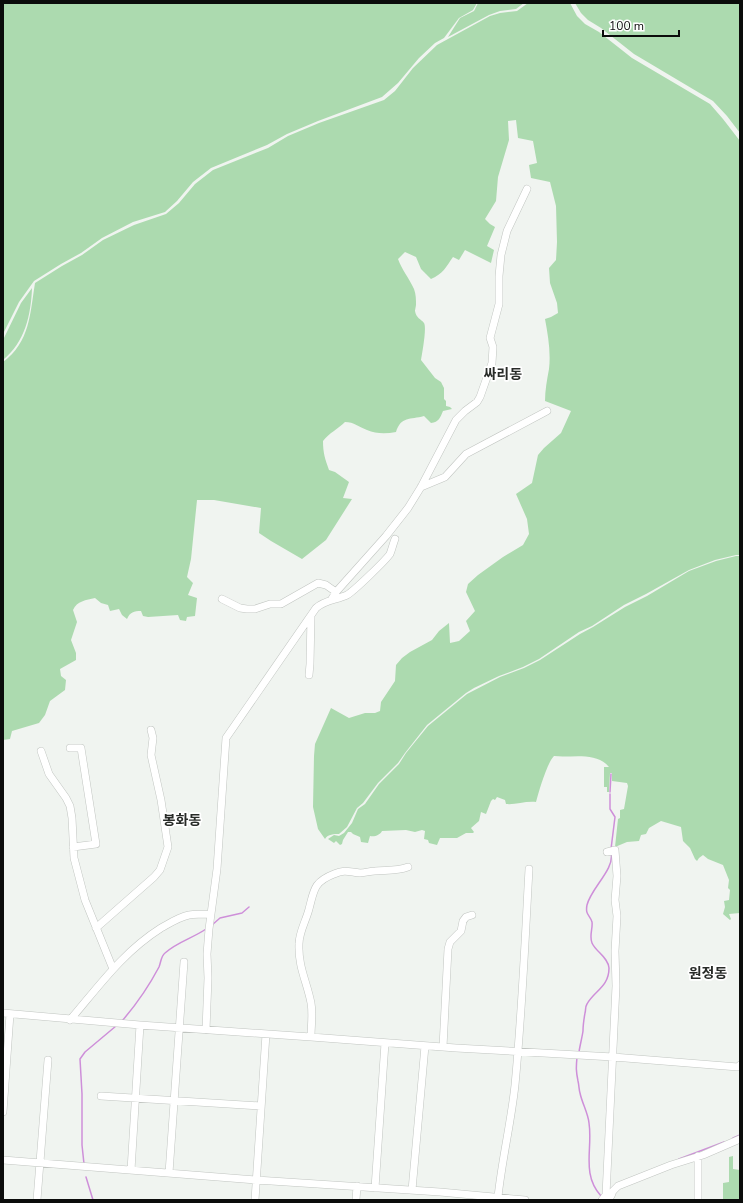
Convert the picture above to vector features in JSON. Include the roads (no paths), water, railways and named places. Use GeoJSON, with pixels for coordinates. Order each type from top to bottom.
{"type":"FeatureCollection","features":[{"type":"Feature","properties":{"kind":"street"},"geometry":{"type":"LineString","coordinates":[[331,600],[336,592],[386,536],[408,508],[422,487],[456,420],[480,397],[492,363],[493,348],[490,338],[499,304],[499,276],[507,231],[527,189]]}},
{"type":"Feature","properties":{"kind":"street"},"geometry":{"type":"LineString","coordinates":[[422,487],[445,477],[466,454],[547,411]]}},
{"type":"Feature","properties":{"kind":"street"},"geometry":{"type":"LineString","coordinates":[[206,1030],[208,978],[207,954],[217,869],[226,738],[316,608],[322,603],[341,598],[349,594],[387,558],[390,554],[395,539]]}},
{"type":"Feature","properties":{"kind":"street"},"geometry":{"type":"LineString","coordinates":[[222,599],[240,608],[255,609],[270,604],[281,604],[318,584],[326,584],[336,592]]}},
{"type":"Feature","properties":{"kind":"street"},"geometry":{"type":"LineString","coordinates":[[309,675],[311,615]]}},
{"type":"Feature","properties":{"kind":"street"},"geometry":{"type":"LineString","coordinates":[[96,928],[154,877],[160,870],[168,847],[161,800],[151,755],[153,738],[151,730]]}},
{"type":"Feature","properties":{"kind":"street"},"geometry":{"type":"LineString","coordinates":[[70,748],[81,748],[96,844],[73,847]]}},
{"type":"Feature","properties":{"kind":"street"},"geometry":{"type":"LineString","coordinates":[[41,751],[49,774],[70,806],[74,858],[83,893],[113,969]]}},
{"type":"Feature","properties":{"kind":"street"},"geometry":{"type":"LineString","coordinates":[[605,1197],[613,1057],[617,916],[615,900],[617,876],[615,850],[607,852]]}},
{"type":"Feature","properties":{"kind":"street"},"geometry":{"type":"LineString","coordinates":[[311,1037],[312,1005],[300,966],[299,944],[300,934],[307,915],[312,893],[323,879],[342,871],[360,873],[391,871],[399,870],[408,866]]}},
{"type":"Feature","properties":{"kind":"street"},"geometry":{"type":"LineString","coordinates":[[498,1197],[503,1156],[512,1116],[518,1053],[529,869]]}},
{"type":"Feature","properties":{"kind":"street"},"geometry":{"type":"LineString","coordinates":[[70,1020],[113,969],[133,949],[151,935],[173,921],[188,915],[210,922]]}},
{"type":"Feature","properties":{"kind":"street"},"geometry":{"type":"LineString","coordinates":[[443,1047],[448,949],[450,942],[461,931],[463,921],[466,917],[472,915]]}},
{"type":"Feature","properties":{"kind":"street"},"geometry":{"type":"LineString","coordinates":[[169,1173],[184,962]]}},
{"type":"Feature","properties":{"kind":"street"},"geometry":{"type":"LineString","coordinates":[[3,1112],[6,1013],[70,1020],[518,1053],[613,1057],[738,1067],[740,1065]]}},
{"type":"Feature","properties":{"kind":"street"},"geometry":{"type":"LineString","coordinates":[[131,1170],[140,1025]]}},
{"type":"Feature","properties":{"kind":"street"},"geometry":{"type":"LineString","coordinates":[[255,1200],[266,1034]]}},
{"type":"Feature","properties":{"kind":"street"},"geometry":{"type":"LineString","coordinates":[[375,1188],[385,1043]]}},
{"type":"Feature","properties":{"kind":"street"},"geometry":{"type":"LineString","coordinates":[[412,1190],[425,1046]]}},
{"type":"Feature","properties":{"kind":"street"},"geometry":{"type":"LineString","coordinates":[[37,1200],[48,1060]]}},
{"type":"Feature","properties":{"kind":"street"},"geometry":{"type":"LineString","coordinates":[[101,1096],[261,1106]]}},
{"type":"Feature","properties":{"kind":"street"},"geometry":{"type":"LineString","coordinates":[[605,1197],[618,1186],[740,1140]]}},
{"type":"Feature","properties":{"kind":"street"},"geometry":{"type":"LineString","coordinates":[[698,1156],[698,1200]]}},
{"type":"Feature","properties":{"kind":"street"},"geometry":{"type":"LineString","coordinates":[[3,1160],[256,1180],[440,1192],[498,1197],[512,1200],[525,1200]]}},
{"type":"Feature","properties":{"kind":"street"},"geometry":{"type":"LineString","coordinates":[[356,1200],[357,1186]]}},
{"type":"Feature","properties":{"kind":"street"},"geometry":{"type":"LineString","coordinates":[[439,1200],[440,1192]]}},
{"type":"Feature","properties":{"kind":"waterway"},"geometry":{"type":"LineString","coordinates":[[610,792],[611,774]]}},
{"type":"Feature","properties":{"kind":"waterway"},"geometry":{"type":"LineString","coordinates":[[610,794],[610,809],[615,817],[611,849]]}},
{"type":"Feature","properties":{"kind":"waterway"},"geometry":{"type":"LineString","coordinates":[[579,1052],[586,1005],[607,980],[609,968],[604,958],[592,943],[592,922],[587,913],[587,905],[593,892],[610,865],[611,853]]}},
{"type":"Feature","properties":{"kind":"waterway"},"geometry":{"type":"LineString","coordinates":[[212,925],[220,918],[242,913],[249,907]]}},
{"type":"Feature","properties":{"kind":"waterway"},"geometry":{"type":"LineString","coordinates":[[122,1021],[137,1002],[151,980],[159,967],[164,954],[175,946],[206,929]]}},
{"type":"Feature","properties":{"kind":"waterway"},"geometry":{"type":"LineString","coordinates":[[84,1164],[82,1145],[80,1059],[85,1052],[116,1026]]}},
{"type":"Feature","properties":{"kind":"waterway"},"geometry":{"type":"LineString","coordinates":[[577,1057],[576,1067],[579,1090],[589,1123],[590,1132],[589,1170],[595,1188],[601,1196]]}},
{"type":"Feature","properties":{"kind":"waterway"},"geometry":{"type":"LineString","coordinates":[[733,1138],[740,1135]]}},
{"type":"Feature","properties":{"kind":"waterway"},"geometry":{"type":"LineString","coordinates":[[679,1159],[724,1142]]}},
{"type":"Feature","properties":{"kind":"waterway"},"geometry":{"type":"LineString","coordinates":[[86,1177],[93,1200]]}},
{"type":"Feature","properties":{"kind":"district","name":"싸리동"},"geometry":{"type":"Point","coordinates":[503,374]}},
{"type":"Feature","properties":{"kind":"district","name":"봉화동"},"geometry":{"type":"Point","coordinates":[182,820]}},
{"type":"Feature","properties":{"kind":"district","name":"원정동"},"geometry":{"type":"Point","coordinates":[708,973]}}]}
